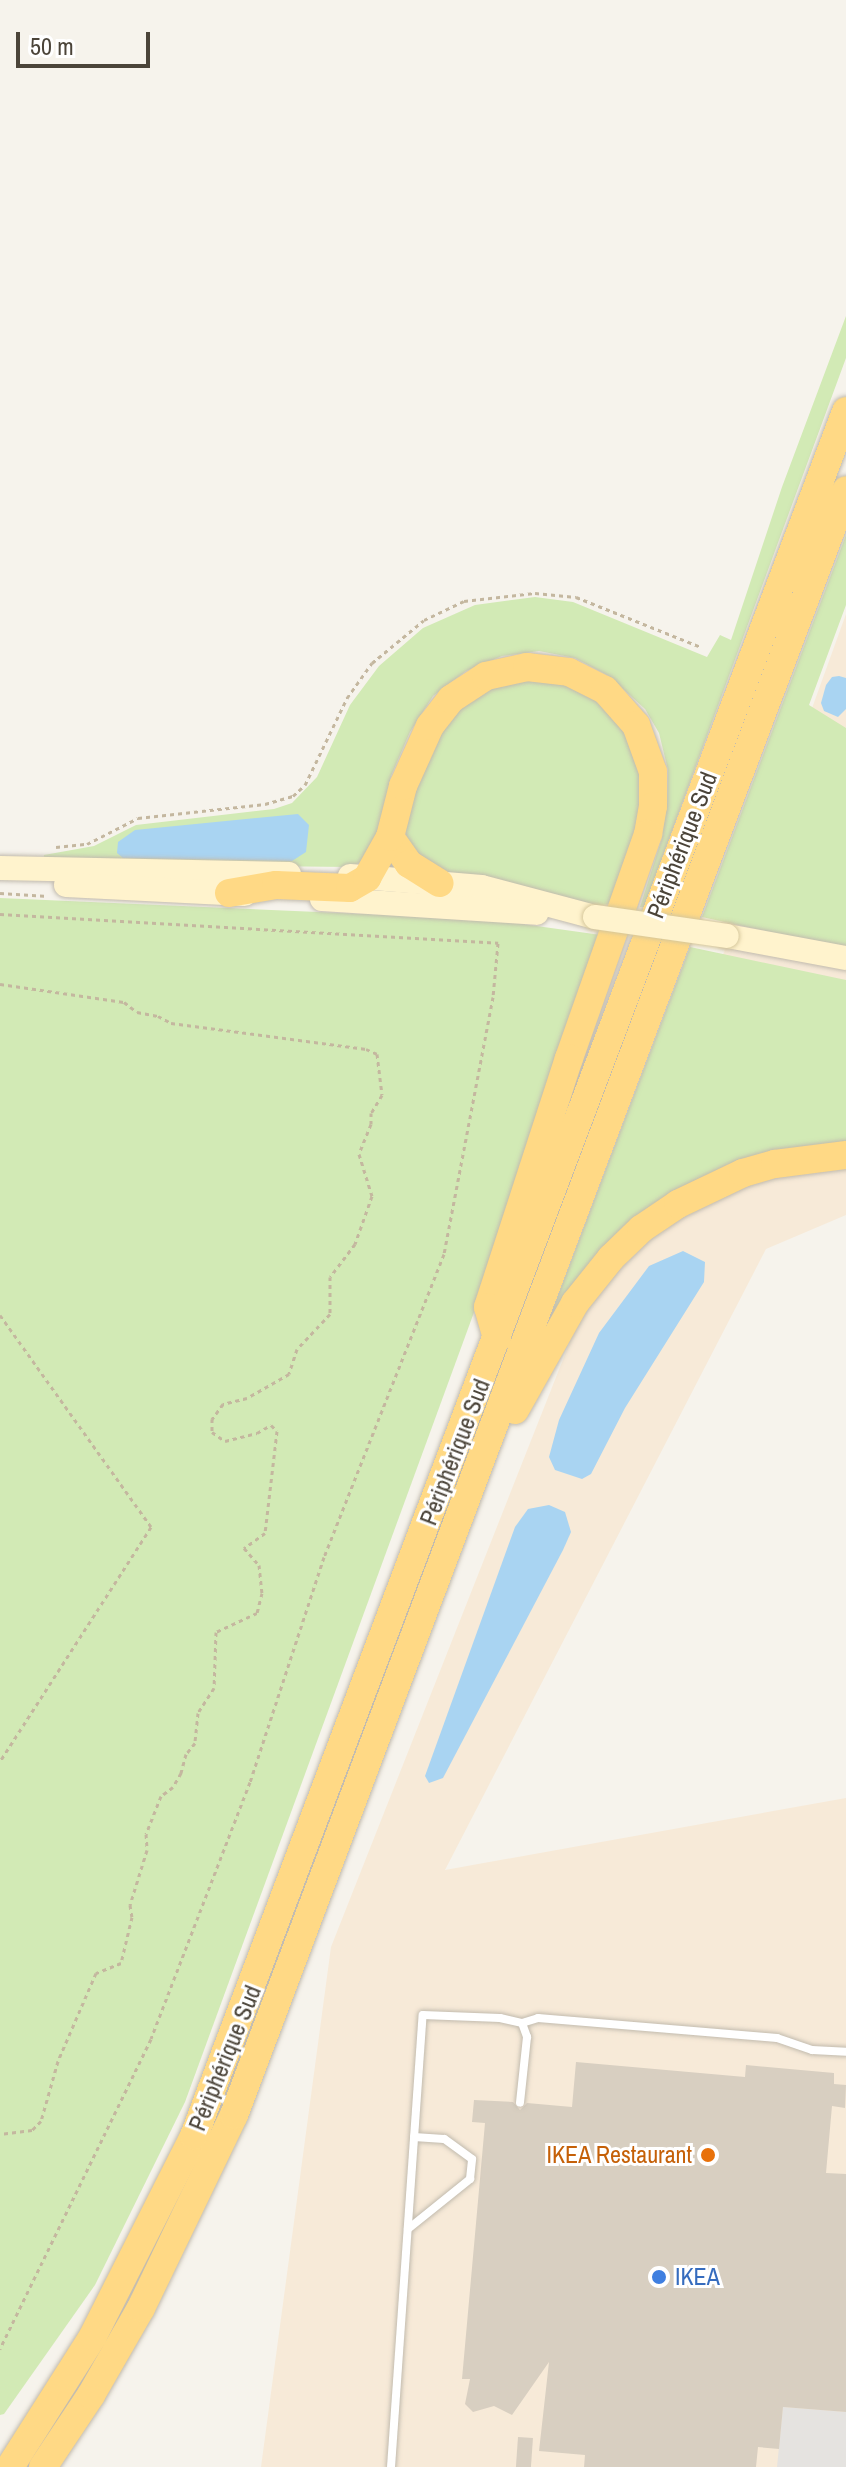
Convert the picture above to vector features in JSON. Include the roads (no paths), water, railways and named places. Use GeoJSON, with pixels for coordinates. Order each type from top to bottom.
{"type":"FeatureCollection","features":[{"type":"Feature","properties":{"kind":"highway","name":"Périphérique Sud"},"geometry":{"type":"LineString","coordinates":[[10,2467],[93,2336],[194,2136],[846,411]]}},
{"type":"Feature","properties":{"kind":"highway","name":"Périphérique Sud"},"geometry":{"type":"LineString","coordinates":[[43,2467],[91,2395],[141,2308],[234,2115],[846,490]]}},
{"type":"Feature","properties":{"kind":"highway"},"geometry":{"type":"LineString","coordinates":[[229,893],[276,885],[350,888],[367,878],[390,837],[403,786],[430,726],[461,691],[494,673],[541,667],[586,679],[623,707],[647,748],[654,791],[646,841],[569,1058],[488,1307],[497,1340]]}},
{"type":"Feature","properties":{"kind":"highway"},"geometry":{"type":"LineString","coordinates":[[390,837],[409,864],[439,883]]}},
{"type":"Feature","properties":{"kind":"highway"},"geometry":{"type":"LineString","coordinates":[[477,1473],[575,1303],[611,1258],[641,1229],[678,1204],[743,1173],[775,1164],[846,1155]]}},
{"type":"Feature","properties":{"kind":"main road"},"geometry":{"type":"LineString","coordinates":[[0,868],[367,878],[439,883],[482,887],[595,917]]}},
{"type":"Feature","properties":{"kind":"main road"},"geometry":{"type":"LineString","coordinates":[[0,880],[595,917],[727,936],[846,958]]}},
{"type":"Feature","properties":{"kind":"lane"},"geometry":{"type":"LineString","coordinates":[[391,2467],[423,2015],[500,2018],[522,2023],[538,2018],[777,2038],[812,2050],[846,2052]]}},
{"type":"Feature","properties":{"kind":"lane"},"geometry":{"type":"LineString","coordinates":[[520,2103],[527,2037],[522,2023]]}},
{"type":"Feature","properties":{"kind":"lane"},"geometry":{"type":"LineString","coordinates":[[408,2229],[470,2179],[472,2159],[444,2139],[414,2137]]}},
{"type":"Feature","properties":{"kind":"water"},"geometry":{"type":"Polygon","coordinates":[[[832,677],[846,678],[846,709],[838,717],[824,711],[821,703],[826,685],[832,677]]]}},
{"type":"Feature","properties":{"kind":"water"},"geometry":{"type":"Polygon","coordinates":[[[298,814],[309,825],[306,852],[292,861],[123,858],[117,853],[118,842],[135,830],[298,814]]]}},
{"type":"Feature","properties":{"kind":"water"},"geometry":{"type":"Polygon","coordinates":[[[683,1251],[705,1262],[704,1282],[625,1408],[591,1474],[582,1479],[555,1470],[549,1457],[559,1420],[599,1333],[649,1266],[683,1251]]]}},
{"type":"Feature","properties":{"kind":"water"},"geometry":{"type":"Polygon","coordinates":[[[549,1505],[565,1512],[571,1532],[443,1778],[429,1783],[425,1776],[515,1527],[528,1509],[549,1505]]]}},
{"type":"Feature","properties":{"kind":"place","name":"IKEA Restaurant"},"geometry":{"type":"Point","coordinates":[708,2155]}},
{"type":"Feature","properties":{"kind":"place","name":"IKEA"},"geometry":{"type":"Point","coordinates":[659,2277]}}]}
